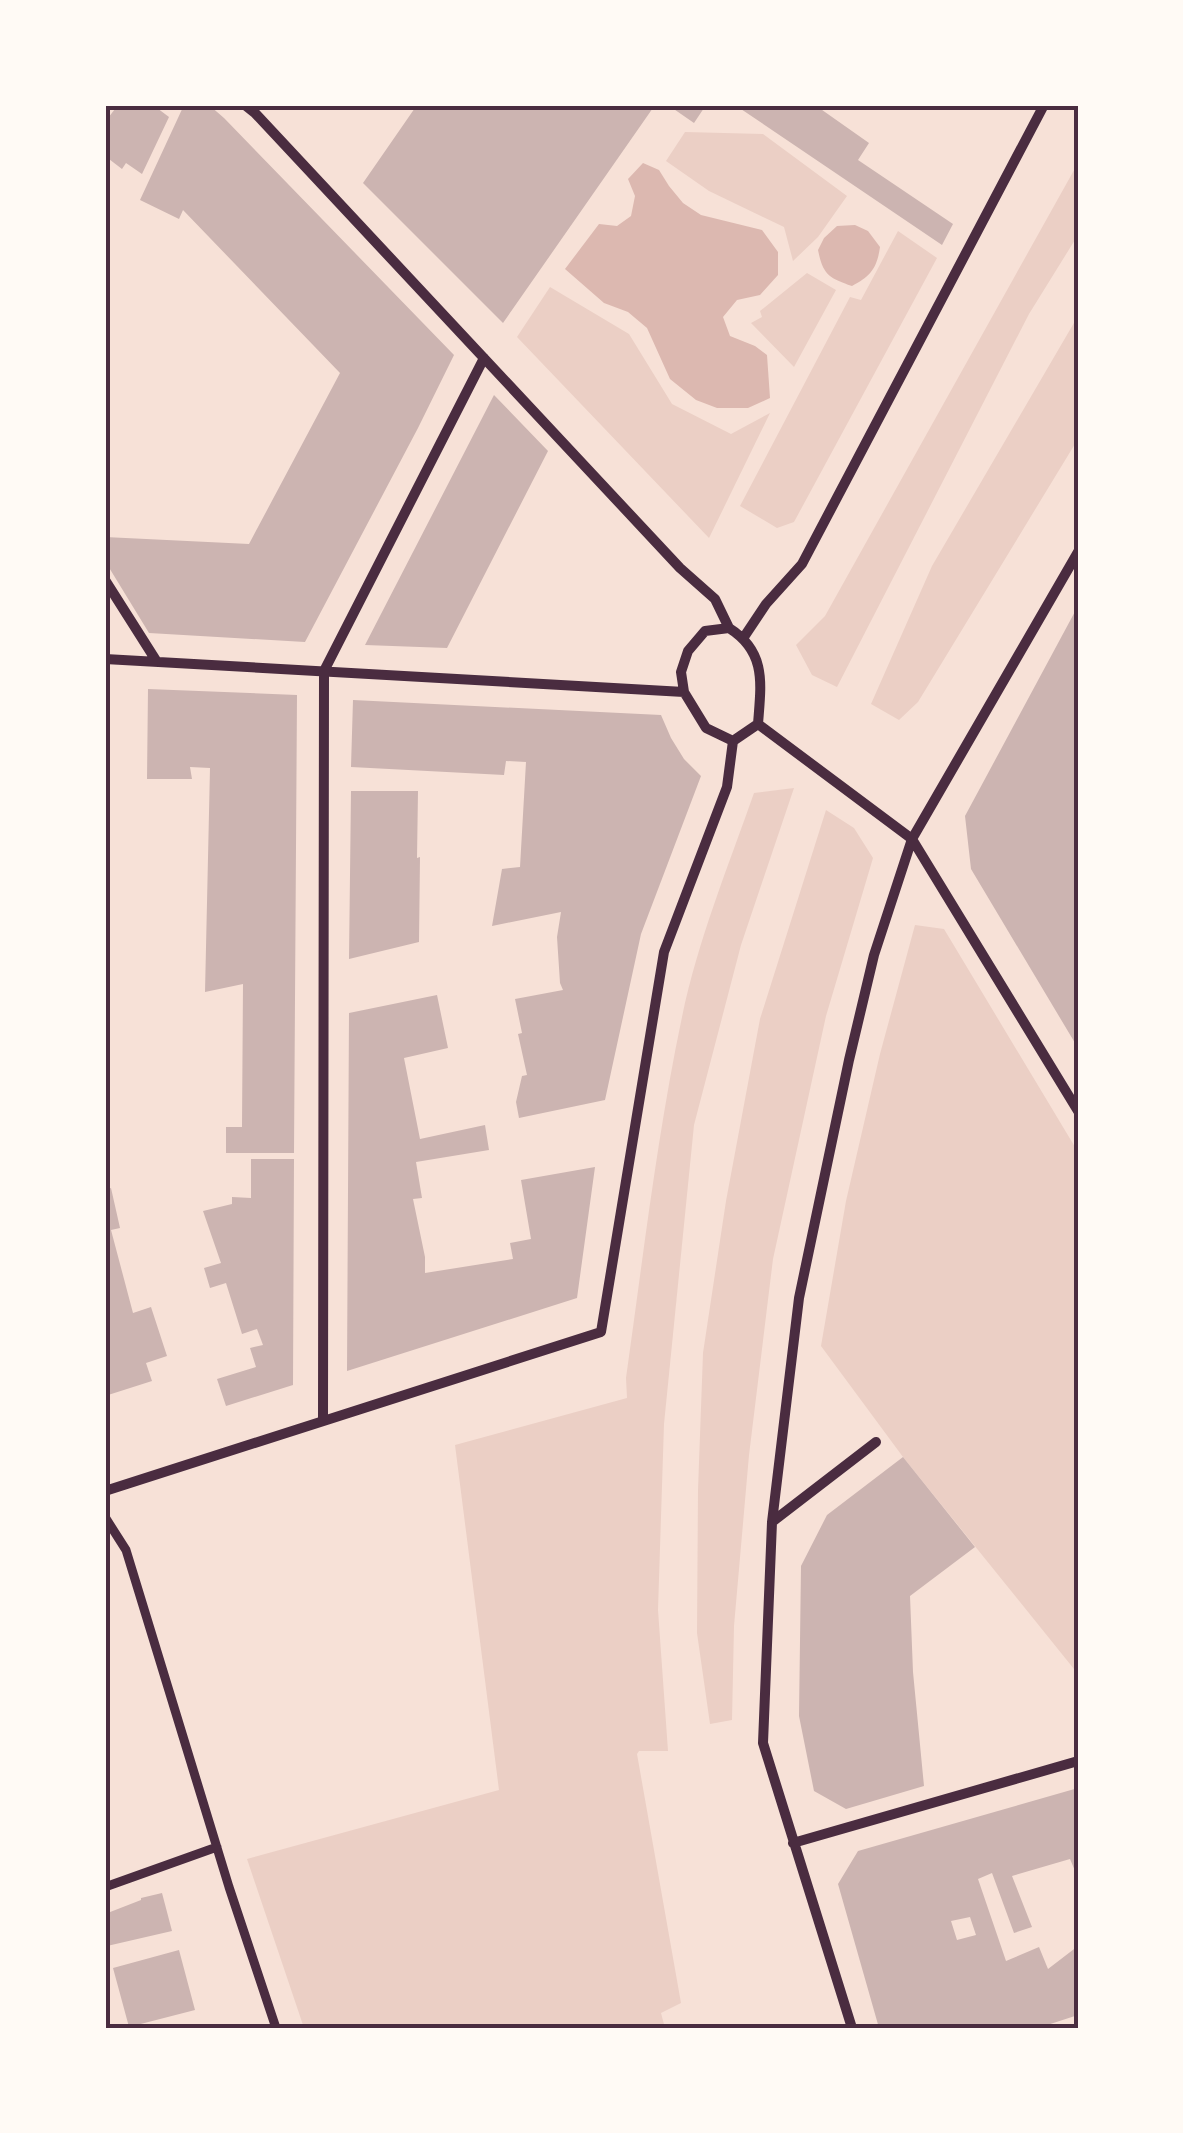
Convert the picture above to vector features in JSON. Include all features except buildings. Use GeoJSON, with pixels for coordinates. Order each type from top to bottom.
{"type":"FeatureCollection","features":[{"type":"Feature","properties":{"kind":"street"},"geometry":{"type":"LineString","coordinates":[[245,105],[680,568],[715,599],[728,628],[744,637],[758,663],[758,724]]}},
{"type":"Feature","properties":{"kind":"street"},"geometry":{"type":"LineString","coordinates":[[744,637],[766,604],[802,564],[1044,105]]}},
{"type":"Feature","properties":{"kind":"street"},"geometry":{"type":"LineString","coordinates":[[323,1420],[324,671],[484,358]]}},
{"type":"Feature","properties":{"kind":"street"},"geometry":{"type":"LineString","coordinates":[[852,2028],[763,1744],[772,1522],[799,1298],[874,955],[912,840],[1078,552]]}},
{"type":"Feature","properties":{"kind":"street"},"geometry":{"type":"LineString","coordinates":[[105,580],[157,662]]}},
{"type":"Feature","properties":{"kind":"street"},"geometry":{"type":"LineString","coordinates":[[728,628],[705,631],[688,652],[681,672],[684,692],[706,728],[733,742]]}},
{"type":"Feature","properties":{"kind":"street"},"geometry":{"type":"LineString","coordinates":[[105,659],[684,692]]}},
{"type":"Feature","properties":{"kind":"street"},"geometry":{"type":"LineString","coordinates":[[758,724],[912,840],[1078,1111]]}},
{"type":"Feature","properties":{"kind":"street"},"geometry":{"type":"LineString","coordinates":[[105,1491],[600,1332],[664,952],[726,787],[733,742],[758,724]]}},
{"type":"Feature","properties":{"kind":"street"},"geometry":{"type":"LineString","coordinates":[[772,1522],[876,1442]]}},
{"type":"Feature","properties":{"kind":"street"},"geometry":{"type":"LineString","coordinates":[[105,1517],[126,1550],[276,2028]]}},
{"type":"Feature","properties":{"kind":"street"},"geometry":{"type":"LineString","coordinates":[[793,1843],[1078,1761]]}},
{"type":"Feature","properties":{"kind":"street"},"geometry":{"type":"LineString","coordinates":[[105,1887],[217,1847]]}},
{"type":"Feature","properties":{"kind":"shaded area"},"geometry":{"type":"Polygon","coordinates":[[[685,132],[763,134],[847,196],[818,237],[793,261],[784,227],[709,191],[666,161],[685,132]]]}},
{"type":"Feature","properties":{"kind":"shaded area"},"geometry":{"type":"Polygon","coordinates":[[[643,163],[659,170],[683,203],[701,215],[762,230],[778,252],[778,275],[760,295],[737,300],[723,317],[730,336],[767,355],[770,398],[748,408],[717,408],[696,400],[670,379],[647,328],[628,312],[604,303],[565,269],[599,224],[617,226],[631,216],[635,196],[628,179],[643,163]]]}},
{"type":"Feature","properties":{"kind":"shaded area"},"geometry":{"type":"Polygon","coordinates":[[[1078,163],[1078,235],[1029,314],[837,687],[812,675],[796,645],[825,616],[1078,163]]]}},
{"type":"Feature","properties":{"kind":"shaded area"},"geometry":{"type":"Polygon","coordinates":[[[855,225],[868,231],[880,247],[872,271],[852,286],[828,274],[818,250],[837,226],[855,225]]]}},
{"type":"Feature","properties":{"kind":"shaded area"},"geometry":{"type":"Polygon","coordinates":[[[898,231],[937,258],[794,522],[777,528],[740,506],[850,297],[861,300],[898,231]]]}},
{"type":"Feature","properties":{"kind":"shaded area"},"geometry":{"type":"Polygon","coordinates":[[[807,273],[836,290],[794,367],[751,323],[807,273]]]}},
{"type":"Feature","properties":{"kind":"shaded area"},"geometry":{"type":"Polygon","coordinates":[[[550,287],[629,334],[672,404],[731,434],[770,413],[709,538],[517,337],[550,287]]]}},
{"type":"Feature","properties":{"kind":"shaded area"},"geometry":{"type":"Polygon","coordinates":[[[1078,316],[1078,439],[918,702],[899,720],[871,704],[932,566],[1078,316]]]}},
{"type":"Feature","properties":{"kind":"shaded area"},"geometry":{"type":"Polygon","coordinates":[[[794,788],[741,945],[694,1125],[664,1424],[658,1610],[668,1751],[637,1754],[681,2003],[661,2013],[665,2028],[304,2028],[247,1859],[499,1790],[455,1445],[627,1398],[626,1378],[658,1152],[696,960],[754,793],[794,788]]]}},
{"type":"Feature","properties":{"kind":"shaded area"},"geometry":{"type":"Polygon","coordinates":[[[826,810],[854,828],[873,858],[826,1016],[773,1259],[749,1455],[734,1626],[732,1720],[710,1724],[697,1633],[703,1353],[760,1019],[826,810]]]}},
{"type":"Feature","properties":{"kind":"shaded area"},"geometry":{"type":"Polygon","coordinates":[[[915,925],[944,929],[1078,1152],[1078,1674],[903,1457],[821,1346],[846,1201],[915,925]]]}}]}
